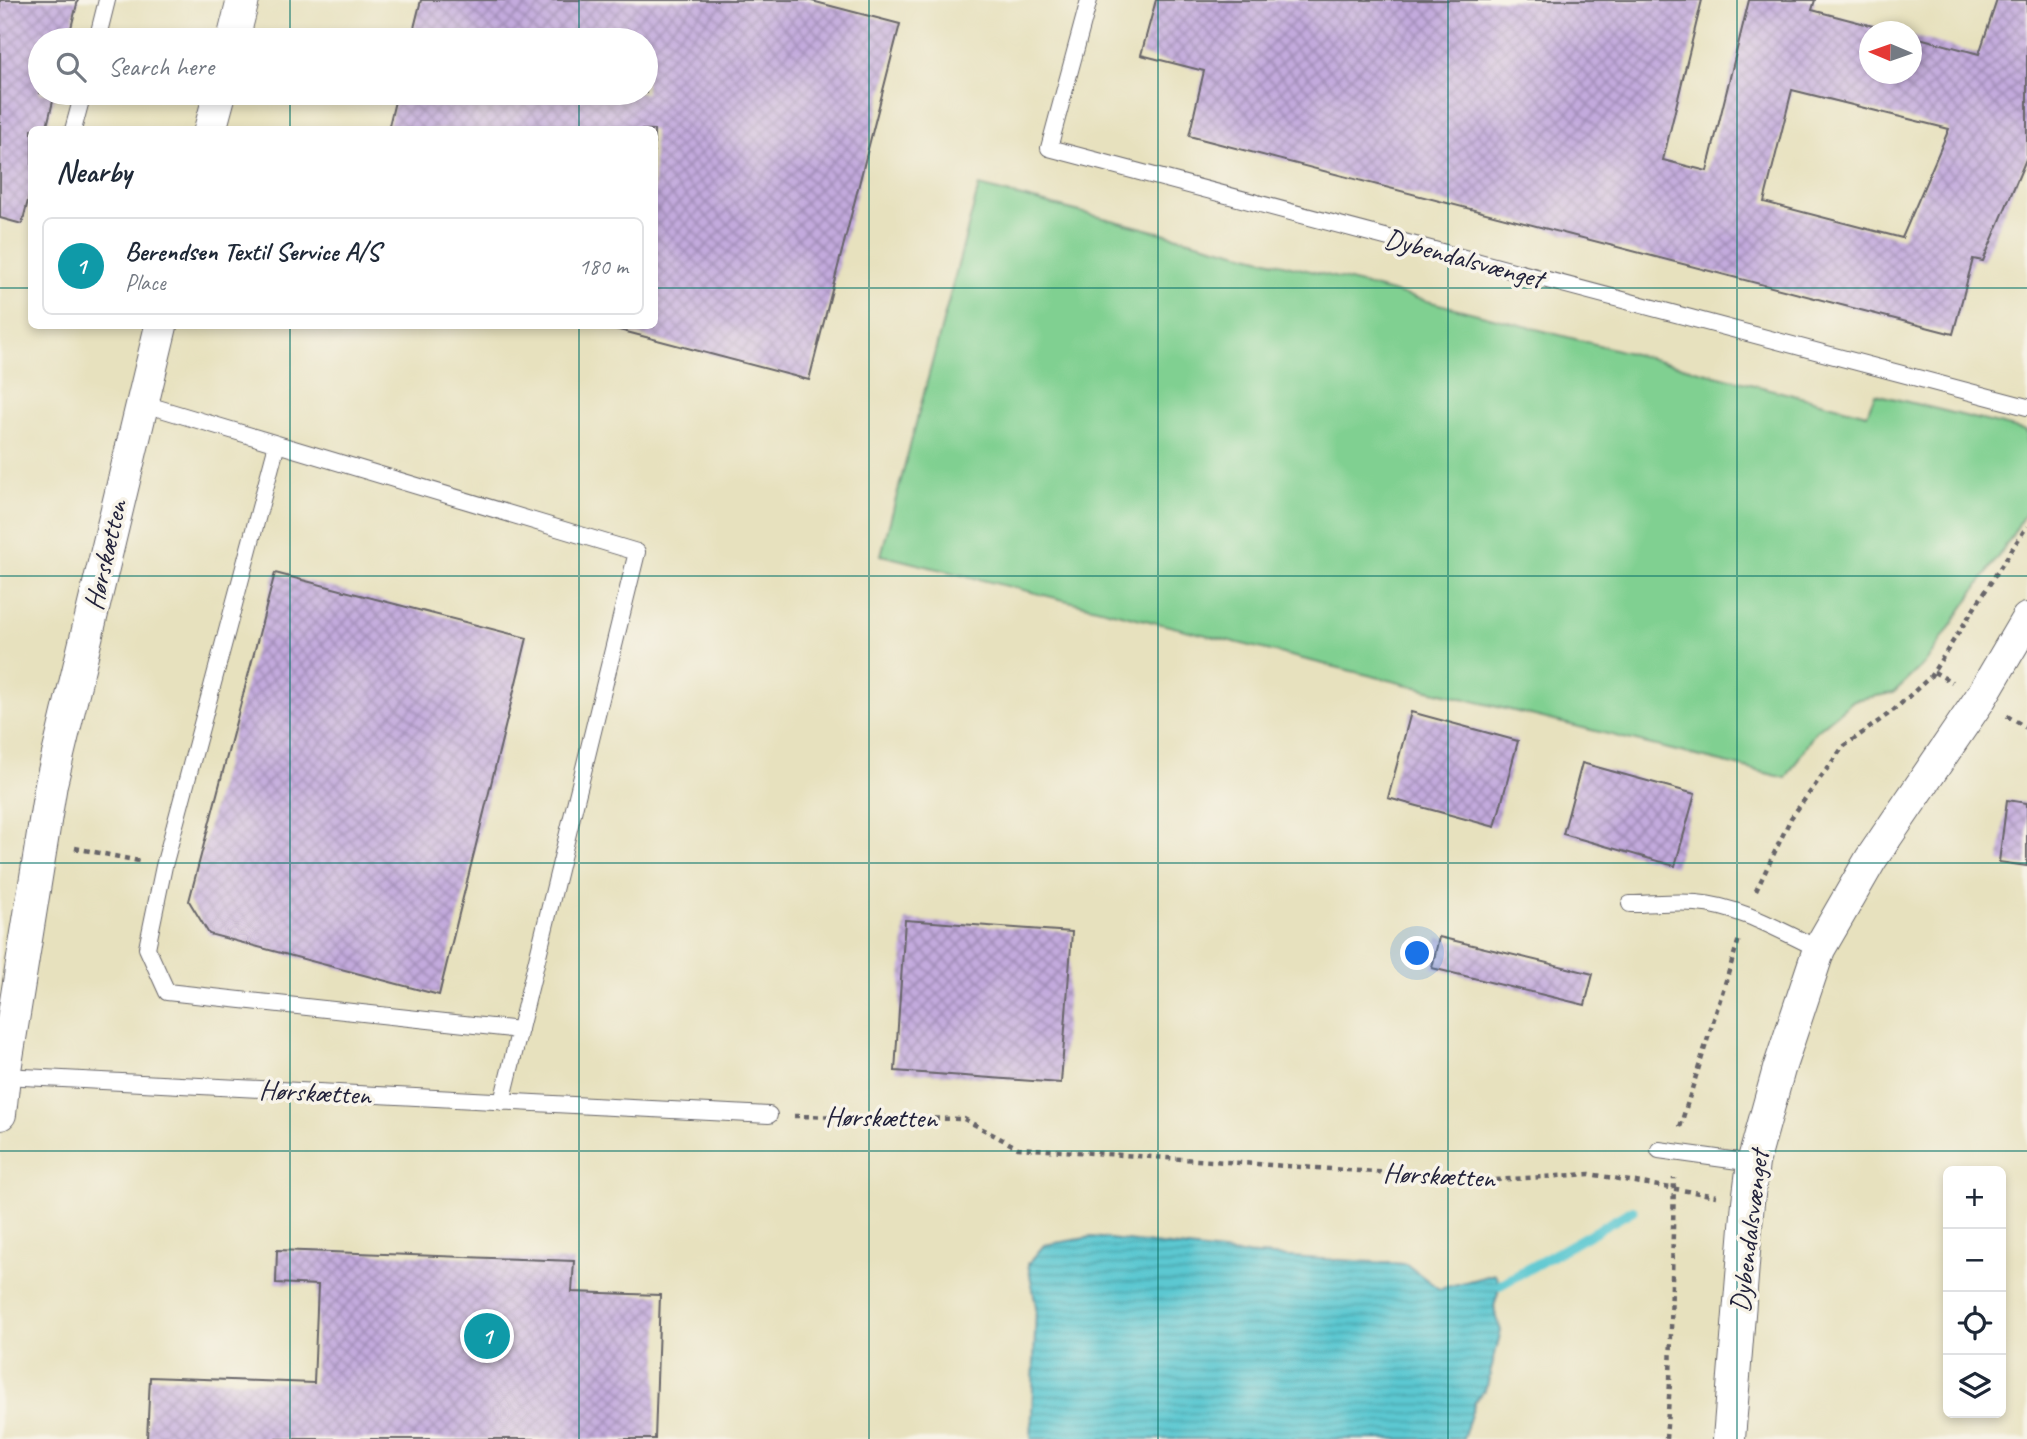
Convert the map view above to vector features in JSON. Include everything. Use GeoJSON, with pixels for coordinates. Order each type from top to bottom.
{"type":"FeatureCollection","features":[{"type":"Feature","properties":{"kind":"street"},"geometry":{"type":"LineString","coordinates":[[236,28],[243,0]]}},
{"type":"Feature","properties":{"kind":"street"},"geometry":{"type":"LineString","coordinates":[[211,126],[217,105]]}},
{"type":"Feature","properties":{"kind":"street","name":"Hørskætten"},"geometry":{"type":"LineString","coordinates":[[0,1114],[51,784],[160,329]]}},
{"type":"Feature","properties":{"kind":"street","name":"Dybendalsvænget"},"geometry":{"type":"LineString","coordinates":[[1729,1439],[1753,1163],[1779,1069],[1819,948],[1871,859],[1980,699],[2027,619]]}},
{"type":"Feature","properties":{"kind":"lane"},"geometry":{"type":"LineString","coordinates":[[100,28],[107,0]]}},
{"type":"Feature","properties":{"kind":"lane","name":"Dybendalsvænget"},"geometry":{"type":"LineString","coordinates":[[1089,0],[1049,148],[2027,407]]}},
{"type":"Feature","properties":{"kind":"lane"},"geometry":{"type":"LineString","coordinates":[[74,126],[80,105]]}},
{"type":"Feature","properties":{"kind":"lane"},"geometry":{"type":"LineString","coordinates":[[141,403],[637,552],[502,1102]]}},
{"type":"Feature","properties":{"kind":"lane"},"geometry":{"type":"LineString","coordinates":[[277,444],[164,866],[147,948],[167,992],[520,1030]]}},
{"type":"Feature","properties":{"kind":"lane"},"geometry":{"type":"LineString","coordinates":[[1630,904],[1697,903],[1747,916],[1819,948]]}},
{"type":"Feature","properties":{"kind":"lane","name":"Hørskætten"},"geometry":{"type":"LineString","coordinates":[[4,1076],[769,1115]]}},
{"type":"Feature","properties":{"kind":"lane"},"geometry":{"type":"LineString","coordinates":[[1659,1150],[1753,1163]]}},
{"type":"Feature","properties":{"kind":"path"},"geometry":{"type":"LineString","coordinates":[[1666,1439],[1670,1382],[1673,1189],[1678,1133],[1747,916],[1791,818],[1843,747],[1894,710],[1930,677],[2027,526]]}},
{"type":"Feature","properties":{"kind":"path"},"geometry":{"type":"LineString","coordinates":[[41,842],[164,866]]}},
{"type":"Feature","properties":{"kind":"path","name":"Hørskætten"},"geometry":{"type":"LineString","coordinates":[[769,1115],[964,1119],[1018,1148],[1495,1180],[1590,1174],[1748,1202]]}},
{"type":"Feature","properties":{"kind":"green space"},"geometry":{"type":"Polygon","coordinates":[[[979,186],[1867,414],[1875,394],[2027,431],[2027,510],[1926,662],[1893,693],[1854,700],[1815,732],[1786,778],[881,555],[979,186]]]}},
{"type":"Feature","properties":{"kind":"water"},"geometry":{"type":"Polygon","coordinates":[[[1092,1237],[1239,1254],[1406,1264],[1439,1289],[1495,1274],[1500,1285],[1494,1307],[1501,1331],[1487,1386],[1475,1402],[1463,1439],[1031,1439],[1036,1306],[1028,1264],[1044,1245],[1092,1237]]]}},
{"type":"Feature","properties":{"kind":"building"},"geometry":{"type":"Polygon","coordinates":[[[0,0],[78,0],[71,28],[28,28],[28,105],[52,105],[47,126],[28,126],[28,201],[22,224],[0,218],[0,0]]]}},
{"type":"Feature","properties":{"kind":"building"},"geometry":{"type":"Polygon","coordinates":[[[421,0],[808,0],[900,24],[809,380],[615,329],[658,329],[658,126],[389,126],[394,105],[658,105],[658,28],[414,28],[421,0]]]}},
{"type":"Feature","properties":{"kind":"building"},"geometry":{"type":"Polygon","coordinates":[[[1156,0],[1702,0],[1663,160],[1707,171],[1749,0],[1815,0],[1812,10],[1859,22],[1859,84],[1922,84],[1922,39],[1979,54],[1997,0],[2027,0],[2027,157],[1983,261],[1973,259],[1953,334],[1189,136],[1204,71],[1141,55],[1156,0]],[[1792,90],[1764,202],[1902,238],[1949,129],[1792,90]]]}},
{"type":"Feature","properties":{"kind":"building"},"geometry":{"type":"Polygon","coordinates":[[[275,573],[527,638],[439,995],[209,934],[189,901],[275,573]]]}},
{"type":"Feature","properties":{"kind":"building"},"geometry":{"type":"Polygon","coordinates":[[[1411,712],[1518,741],[1495,827],[1388,798],[1411,712]]]}},
{"type":"Feature","properties":{"kind":"building"},"geometry":{"type":"Polygon","coordinates":[[[1582,763],[1695,794],[1675,866],[1563,834],[1582,763]]]}},
{"type":"Feature","properties":{"kind":"building"},"geometry":{"type":"Polygon","coordinates":[[[2007,800],[2027,803],[2027,866],[1999,862],[2007,800]]]}},
{"type":"Feature","properties":{"kind":"building"},"geometry":{"type":"Polygon","coordinates":[[[905,920],[1072,932],[1061,1083],[895,1071],[905,920]]]}},
{"type":"Feature","properties":{"kind":"building"},"geometry":{"type":"Polygon","coordinates":[[[1439,937],[1593,974],[1585,1005],[1432,968],[1439,937]]]}},
{"type":"Feature","properties":{"kind":"building"},"geometry":{"type":"Polygon","coordinates":[[[277,1250],[574,1261],[572,1292],[660,1295],[655,1439],[147,1439],[150,1377],[314,1383],[318,1285],[276,1283],[277,1250]]]}},
{"type":"Feature","properties":{"kind":"waterway"},"geometry":{"type":"LineString","coordinates":[[1500,1285],[1633,1210]]}},
{"type":"Feature","properties":{"kind":"place","name":"Berendsen Textil Service A/S"},"geometry":{"type":"Point","coordinates":[487,1336]}}]}
